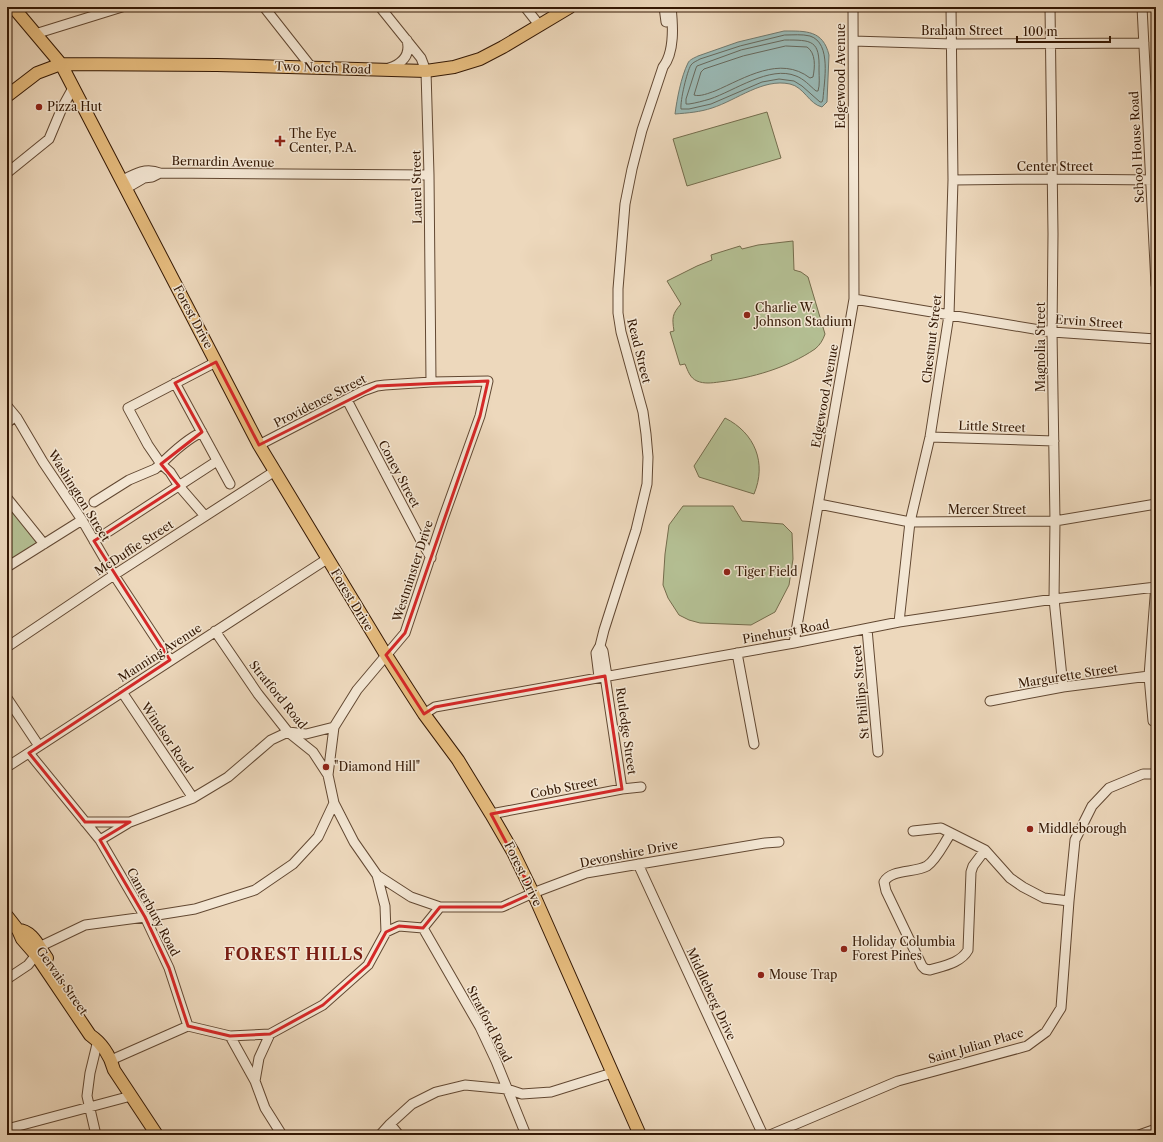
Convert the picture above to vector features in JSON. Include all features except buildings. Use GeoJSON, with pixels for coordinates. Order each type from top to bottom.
{"type":"FeatureCollection","features":[{"type":"Feature","properties":{"kind":"main road","name":"Two Notch Road"},"geometry":{"type":"LineString","coordinates":[[61,64],[217,65],[426,71],[454,67],[480,60],[570,7]]}},
{"type":"Feature","properties":{"kind":"main road","name":"Forest Drive"},"geometry":{"type":"LineString","coordinates":[[12,10],[61,64],[259,445],[386,655],[424,714],[458,760],[513,852],[640,1135]]}},
{"type":"Feature","properties":{"kind":"main road"},"geometry":{"type":"LineString","coordinates":[[7,96],[36,73],[61,64]]}},
{"type":"Feature","properties":{"kind":"main road","name":"Gervais Street"},"geometry":{"type":"LineString","coordinates":[[7,916],[18,930],[22,939],[37,951],[90,1035],[98,1040],[111,1060],[114,1070],[130,1096],[137,1102],[157,1135]]}},
{"type":"Feature","properties":{"kind":"street"},"geometry":{"type":"LineString","coordinates":[[35,34],[122,7]]}},
{"type":"Feature","properties":{"kind":"street"},"geometry":{"type":"LineString","coordinates":[[266,7],[312,68]]}},
{"type":"Feature","properties":{"kind":"street","name":"Laurel Street"},"geometry":{"type":"LineString","coordinates":[[380,7],[421,58],[426,71],[429,175],[431,382]]}},
{"type":"Feature","properties":{"kind":"street"},"geometry":{"type":"LineString","coordinates":[[525,7],[540,26]]}},
{"type":"Feature","properties":{"kind":"street"},"geometry":{"type":"LineString","coordinates":[[663,67],[661,60],[666,40],[664,7]]}},
{"type":"Feature","properties":{"kind":"street","name":"Read Street"},"geometry":{"type":"LineString","coordinates":[[604,676],[596,652],[600,646],[636,530],[647,484],[648,457],[643,412],[621,332],[618,314],[618,289],[625,204],[642,130],[663,67],[668,61],[672,32],[671,7]]}},
{"type":"Feature","properties":{"kind":"street","name":"Edgewood Avenue"},"geometry":{"type":"LineString","coordinates":[[794,643],[854,299],[853,7]]}},
{"type":"Feature","properties":{"kind":"street","name":"Chestnut Street"},"geometry":{"type":"LineString","coordinates":[[899,622],[910,522],[930,437],[949,316],[953,180],[952,7]]}},
{"type":"Feature","properties":{"kind":"street","name":"Magnolia Street"},"geometry":{"type":"LineString","coordinates":[[1050,7],[1055,521],[1054,598],[1063,687]]}},
{"type":"Feature","properties":{"kind":"street","name":"School House Road"},"geometry":{"type":"LineString","coordinates":[[1142,7],[1153,180],[1156,285]]}},
{"type":"Feature","properties":{"kind":"street"},"geometry":{"type":"LineString","coordinates":[[381,70],[396,66],[404,60],[408,49],[407,40]]}},
{"type":"Feature","properties":{"kind":"street","name":"Braham Street"},"geometry":{"type":"LineString","coordinates":[[853,41],[952,44],[1144,43]]}},
{"type":"Feature","properties":{"kind":"street"},"geometry":{"type":"LineString","coordinates":[[7,173],[49,139],[62,108],[73,88]]}},
{"type":"Feature","properties":{"kind":"street","name":"Bernardin Avenue"},"geometry":{"type":"LineString","coordinates":[[123,185],[142,171],[153,170],[160,173],[429,175]]}},
{"type":"Feature","properties":{"kind":"street","name":"Center Street"},"geometry":{"type":"LineString","coordinates":[[953,180],[1153,180]]}},
{"type":"Feature","properties":{"kind":"street","name":"Ervin Street"},"geometry":{"type":"LineString","coordinates":[[854,299],[1052,332],[1156,339]]}},
{"type":"Feature","properties":{"kind":"street"},"geometry":{"type":"LineString","coordinates":[[205,516],[179,486],[170,472],[161,464],[148,445],[128,408],[216,362]]}},
{"type":"Feature","properties":{"kind":"street","name":"Providence Street"},"geometry":{"type":"LineString","coordinates":[[259,445],[370,388],[377,386],[431,382],[488,381]]}},
{"type":"Feature","properties":{"kind":"street","name":"Westminster Drive"},"geometry":{"type":"LineString","coordinates":[[328,775],[334,727],[357,690],[405,633],[443,519],[480,416],[488,381]]}},
{"type":"Feature","properties":{"kind":"street"},"geometry":{"type":"LineString","coordinates":[[175,383],[230,484]]}},
{"type":"Feature","properties":{"kind":"street","name":"Coney Street"},"geometry":{"type":"LineString","coordinates":[[347,400],[431,558]]}},
{"type":"Feature","properties":{"kind":"street","name":"Washington Street"},"geometry":{"type":"LineString","coordinates":[[7,406],[82,520],[114,575],[170,660]]}},
{"type":"Feature","properties":{"kind":"street"},"geometry":{"type":"LineString","coordinates":[[7,423],[15,416]]}},
{"type":"Feature","properties":{"kind":"street"},"geometry":{"type":"LineString","coordinates":[[94,502],[129,480],[155,469],[195,435],[202,432]]}},
{"type":"Feature","properties":{"kind":"street","name":"Little Street"},"geometry":{"type":"LineString","coordinates":[[930,437],[1054,441]]}},
{"type":"Feature","properties":{"kind":"street"},"geometry":{"type":"LineString","coordinates":[[94,541],[217,461]]}},
{"type":"Feature","properties":{"kind":"street","name":"McDuffie Street"},"geometry":{"type":"LineString","coordinates":[[7,647],[114,575],[275,471]]}},
{"type":"Feature","properties":{"kind":"street"},"geometry":{"type":"LineString","coordinates":[[7,498],[44,544]]}},
{"type":"Feature","properties":{"kind":"street","name":"Mercer Street"},"geometry":{"type":"LineString","coordinates":[[819,504],[910,522],[1055,521],[1156,504]]}},
{"type":"Feature","properties":{"kind":"street"},"geometry":{"type":"LineString","coordinates":[[7,567],[82,520]]}},
{"type":"Feature","properties":{"kind":"street","name":"Manning Avenue"},"geometry":{"type":"LineString","coordinates":[[7,767],[327,558]]}},
{"type":"Feature","properties":{"kind":"street"},"geometry":{"type":"LineString","coordinates":[[1153,721],[1149,676],[1156,586]]}},
{"type":"Feature","properties":{"kind":"street","name":"Pinehurst Road"},"geometry":{"type":"LineString","coordinates":[[424,714],[435,707],[794,643],[899,622],[1054,598],[1156,586]]}},
{"type":"Feature","properties":{"kind":"street","name":"St Phillips Street"},"geometry":{"type":"LineString","coordinates":[[867,629],[878,752]]}},
{"type":"Feature","properties":{"kind":"street","name":"Stratford Road"},"geometry":{"type":"LineString","coordinates":[[215,631],[258,694],[288,732],[313,752],[328,775],[334,803],[354,842],[377,875]]}},
{"type":"Feature","properties":{"kind":"street"},"geometry":{"type":"LineString","coordinates":[[737,653],[754,744]]}},
{"type":"Feature","properties":{"kind":"street","name":"Rutledge Street"},"geometry":{"type":"LineString","coordinates":[[604,676],[622,789]]}},
{"type":"Feature","properties":{"kind":"street","name":"Margurette Street"},"geometry":{"type":"LineString","coordinates":[[990,701],[1063,687],[1149,676]]}},
{"type":"Feature","properties":{"kind":"street","name":"Windsor Road"},"geometry":{"type":"LineString","coordinates":[[122,692],[193,798]]}},
{"type":"Feature","properties":{"kind":"street"},"geometry":{"type":"LineString","coordinates":[[7,698],[39,746]]}},
{"type":"Feature","properties":{"kind":"street"},"geometry":{"type":"LineString","coordinates":[[100,840],[130,822],[193,798],[228,777],[271,740],[288,732],[306,734],[334,727]]}},
{"type":"Feature","properties":{"kind":"street","name":"Canterbury Road"},"geometry":{"type":"LineString","coordinates":[[29,753],[100,840],[145,917],[169,968],[188,1026]]}},
{"type":"Feature","properties":{"kind":"street","name":"Saint Julian Place"},"geometry":{"type":"LineString","coordinates":[[770,1135],[898,1081],[1027,1046],[1046,1032],[1061,1008],[1075,840],[1092,806],[1109,788],[1143,774],[1156,774]]}},
{"type":"Feature","properties":{"kind":"street","name":"Cobb Street"},"geometry":{"type":"LineString","coordinates":[[491,814],[622,789],[641,787]]}},
{"type":"Feature","properties":{"kind":"street"},"geometry":{"type":"LineString","coordinates":[[7,979],[28,965],[37,951],[84,924],[145,917],[195,909],[255,890],[293,864],[318,837],[334,803]]}},
{"type":"Feature","properties":{"kind":"street"},"geometry":{"type":"LineString","coordinates":[[85,822],[130,822]]}},
{"type":"Feature","properties":{"kind":"street"},"geometry":{"type":"LineString","coordinates":[[913,831],[941,828],[985,850],[1010,878],[1024,888],[1044,898],[1069,901]]}},
{"type":"Feature","properties":{"kind":"street"},"geometry":{"type":"LineString","coordinates":[[951,833],[928,865],[890,876],[884,882],[886,891],[922,966],[927,970],[943,966],[957,960],[964,956],[968,950],[971,872],[973,866],[985,850]]}},
{"type":"Feature","properties":{"kind":"street","name":"Devonshire Drive"},"geometry":{"type":"LineString","coordinates":[[377,875],[410,897],[440,907],[502,907],[532,893],[586,873],[765,843],[779,842]]}},
{"type":"Feature","properties":{"kind":"street","name":"Middleberg Drive"},"geometry":{"type":"LineString","coordinates":[[638,864],[763,1135]]}},
{"type":"Feature","properties":{"kind":"street"},"geometry":{"type":"LineString","coordinates":[[111,1060],[188,1026],[230,1036],[270,1034],[323,1005],[368,965],[386,932],[385,906],[377,875]]}},
{"type":"Feature","properties":{"kind":"street"},"geometry":{"type":"LineString","coordinates":[[386,932],[399,926],[423,928],[440,907]]}},
{"type":"Feature","properties":{"kind":"street","name":"Stratford Road"},"geometry":{"type":"LineString","coordinates":[[423,928],[480,1027],[496,1061],[526,1135]]}},
{"type":"Feature","properties":{"kind":"street"},"geometry":{"type":"LineString","coordinates":[[255,1081],[259,1058],[270,1034]]}},
{"type":"Feature","properties":{"kind":"street"},"geometry":{"type":"LineString","coordinates":[[230,1036],[255,1081],[265,1108],[282,1135]]}},
{"type":"Feature","properties":{"kind":"street"},"geometry":{"type":"LineString","coordinates":[[96,1135],[87,1096],[90,1073],[98,1040]]}},
{"type":"Feature","properties":{"kind":"street"},"geometry":{"type":"LineString","coordinates":[[380,1135],[412,1104],[436,1092],[465,1085],[507,1089],[522,1094],[551,1092],[612,1073]]}},
{"type":"Feature","properties":{"kind":"street"},"geometry":{"type":"LineString","coordinates":[[7,1129],[130,1096]]}},
{"type":"Feature","properties":{"kind":"street"},"geometry":{"type":"LineString","coordinates":[[390,1124],[399,1135]]}},
{"type":"Feature","properties":{"kind":"street"},"geometry":{"type":"LineString","coordinates":[[1139,1135],[1156,1129]]}},
{"type":"Feature","properties":{"kind":"highlighted area"},"geometry":{"type":"Polygon","coordinates":[[[216,362],[259,445],[377,386],[488,381],[480,416],[405,633],[386,655],[424,714],[435,707],[605,676],[622,789],[491,814],[533,893],[502,907],[440,907],[423,928],[399,926],[386,932],[368,965],[323,1005],[270,1034],[230,1036],[188,1026],[169,968],[145,917],[100,840],[130,822],[85,822],[29,753],[170,660],[94,541],[179,486],[161,464],[202,432],[175,383],[216,362]]]}},
{"type":"Feature","properties":{"kind":"green space"},"geometry":{"type":"Polygon","coordinates":[[[767,112],[781,158],[687,186],[673,139],[767,112]]]}},
{"type":"Feature","properties":{"kind":"green space","name":"Charlie W. Johnson Stadium"},"geometry":{"type":"Polygon","coordinates":[[[793,241],[794,270],[801,272],[808,277],[825,334],[820,344],[815,349],[793,362],[756,375],[711,383],[702,383],[695,380],[685,364],[680,365],[670,332],[674,331],[673,316],[681,304],[667,281],[712,260],[711,255],[740,246],[742,249],[758,245],[793,241]]]}},
{"type":"Feature","properties":{"kind":"green space"},"geometry":{"type":"Polygon","coordinates":[[[725,418],[744,432],[751,440],[756,450],[759,471],[758,482],[754,494],[699,477],[694,466],[725,418]]]}},
{"type":"Feature","properties":{"kind":"green space"},"geometry":{"type":"Polygon","coordinates":[[[7,499],[40,542],[7,562],[7,499]]]}},
{"type":"Feature","properties":{"kind":"green space","name":"Tiger Field"},"geometry":{"type":"Polygon","coordinates":[[[683,506],[733,506],[742,521],[783,524],[792,533],[793,559],[789,585],[775,612],[751,625],[700,623],[679,615],[668,598],[663,585],[669,525],[683,506]]]}},
{"type":"Feature","properties":{"kind":"water"},"geometry":{"type":"Polygon","coordinates":[[[784,31],[806,32],[818,36],[826,47],[829,55],[827,102],[822,107],[813,103],[799,88],[790,84],[780,83],[760,87],[707,109],[675,114],[681,81],[691,60],[698,56],[738,42],[784,31]]]}},
{"type":"Feature","properties":{"kind":"place","name":"Pizza Hut"},"geometry":{"type":"Point","coordinates":[39,107]}},
{"type":"Feature","properties":{"kind":"place","name":"The Eye Center, P.A."},"geometry":{"type":"Point","coordinates":[280,141]}},
{"type":"Feature","properties":{"kind":"place","name":"Charlie W. Johnson Stadium"},"geometry":{"type":"Point","coordinates":[747,315]}},
{"type":"Feature","properties":{"kind":"place","name":"Tiger Field"},"geometry":{"type":"Point","coordinates":[727,572]}},
{"type":"Feature","properties":{"kind":"place","name":"\"Diamond Hill\""},"geometry":{"type":"Point","coordinates":[326,767]}},
{"type":"Feature","properties":{"kind":"place","name":"Middleborough"},"geometry":{"type":"Point","coordinates":[1030,829]}},
{"type":"Feature","properties":{"kind":"place","name":"Holiday Columbia Forest Pines"},"geometry":{"type":"Point","coordinates":[844,949]}},
{"type":"Feature","properties":{"kind":"place","name":"Mouse Trap"},"geometry":{"type":"Point","coordinates":[761,975]}},
{"type":"Feature","properties":{"kind":"district","name":"FOREST HILLS"},"geometry":{"type":"Point","coordinates":[294,954]}}]}
